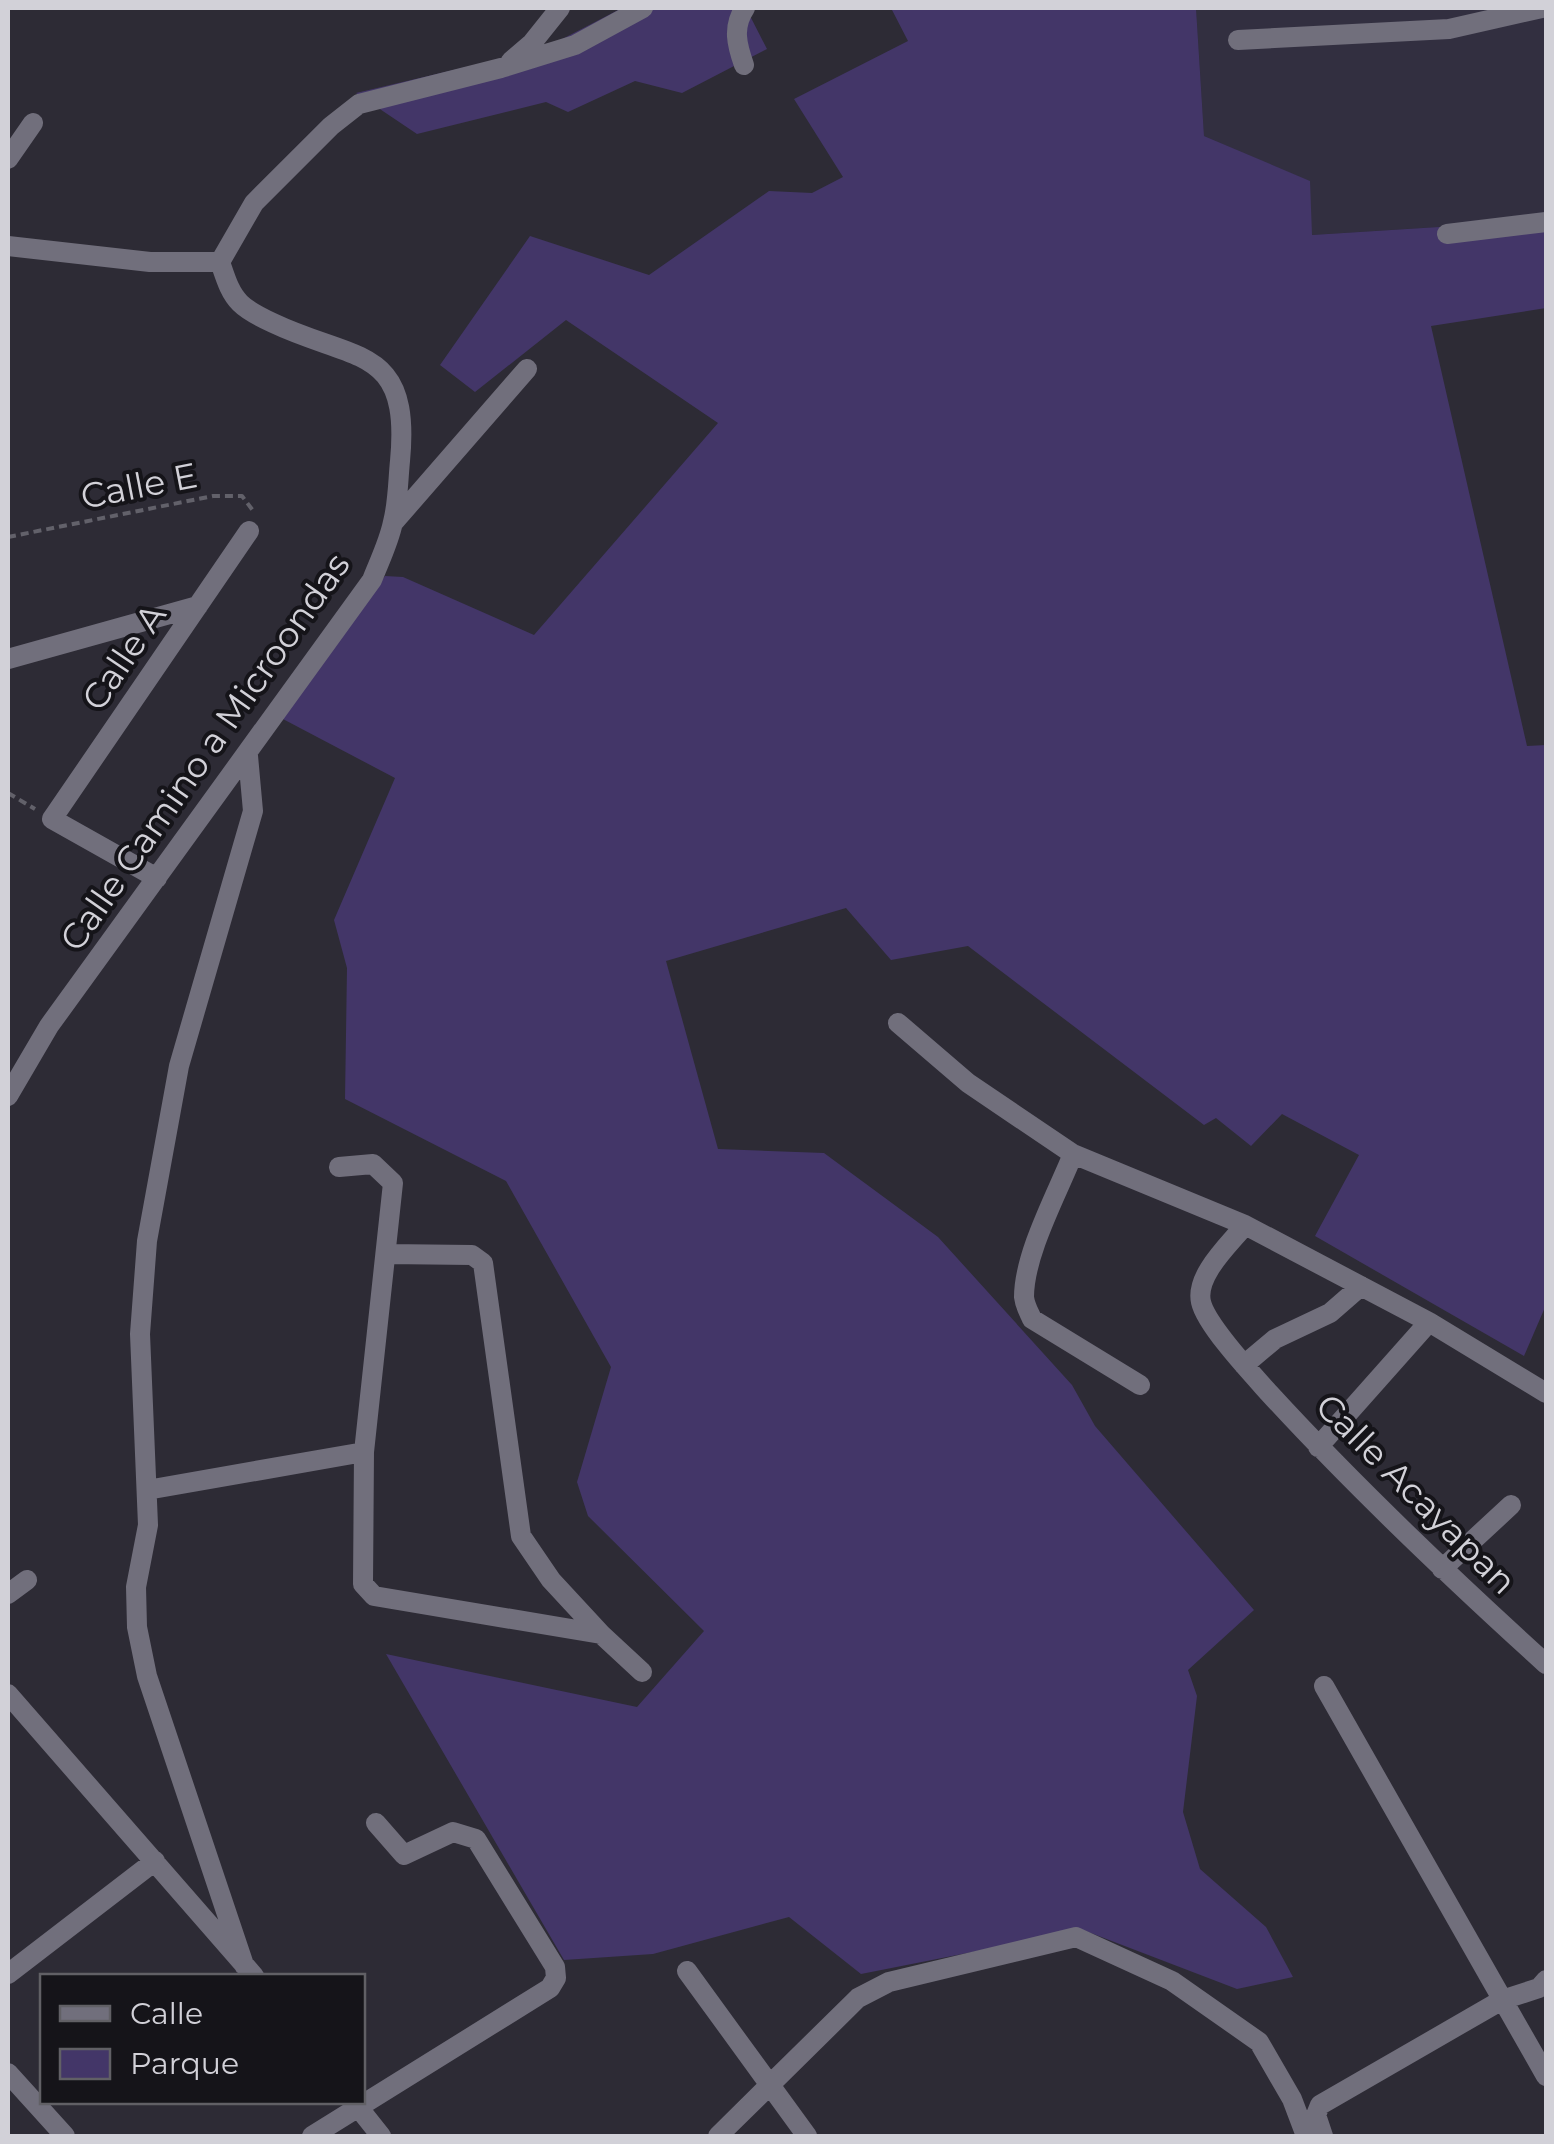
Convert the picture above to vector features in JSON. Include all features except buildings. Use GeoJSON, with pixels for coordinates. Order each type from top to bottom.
{"type":"FeatureCollection","features":[{"type":"Feature","properties":{"kind":"street"},"geometry":{"type":"LineString","coordinates":[[501,68],[532,43],[560,8]]}},
{"type":"Feature","properties":{"kind":"street"},"geometry":{"type":"LineString","coordinates":[[8,246],[150,262],[220,262],[254,202],[331,126],[359,104],[575,46],[643,8]]}},
{"type":"Feature","properties":{"kind":"street"},"geometry":{"type":"LineString","coordinates":[[744,65],[736,39],[740,14],[745,8]]}},
{"type":"Feature","properties":{"kind":"street"},"geometry":{"type":"LineString","coordinates":[[1238,40],[1449,30],[1542,8]]}},
{"type":"Feature","properties":{"kind":"street"},"geometry":{"type":"LineString","coordinates":[[8,160],[33,123]]}},
{"type":"Feature","properties":{"kind":"street"},"geometry":{"type":"LineString","coordinates":[[1447,234],[1546,222]]}},
{"type":"Feature","properties":{"kind":"street","name":"Calle Camino a Microondas"},"geometry":{"type":"LineString","coordinates":[[8,1096],[49,1026],[372,580],[393,523],[402,434],[401,403],[390,379],[342,348],[295,334],[255,314],[239,302],[220,262]]}},
{"type":"Feature","properties":{"kind":"street"},"geometry":{"type":"LineString","coordinates":[[393,523],[527,370]]}},
{"type":"Feature","properties":{"kind":"street","name":"Calle A"},"geometry":{"type":"LineString","coordinates":[[52,818],[249,531]]}},
{"type":"Feature","properties":{"kind":"street"},"geometry":{"type":"LineString","coordinates":[[8,659],[198,606]]}},
{"type":"Feature","properties":{"kind":"street"},"geometry":{"type":"LineString","coordinates":[[248,756],[253,811],[180,1066],[147,1240],[140,1334],[148,1525],[136,1588],[147,1676],[249,1971]]}},
{"type":"Feature","properties":{"kind":"street"},"geometry":{"type":"LineString","coordinates":[[52,818],[157,878]]}},
{"type":"Feature","properties":{"kind":"street"},"geometry":{"type":"LineString","coordinates":[[898,1023],[968,1083],[1074,1154],[1245,1225],[1429,1322],[1546,1393]]}},
{"type":"Feature","properties":{"kind":"street"},"geometry":{"type":"LineString","coordinates":[[1074,1154],[1037,1245],[1024,1302],[1032,1320],[1140,1385]]}},
{"type":"Feature","properties":{"kind":"street"},"geometry":{"type":"LineString","coordinates":[[339,1167],[373,1164],[393,1183],[364,1452],[363,1584],[374,1596],[601,1634]]}},
{"type":"Feature","properties":{"kind":"street","name":"Calle Acayapan"},"geometry":{"type":"LineString","coordinates":[[1245,1225],[1206,1274],[1200,1289],[1208,1316],[1244,1365],[1318,1447],[1442,1569],[1546,1663]]}},
{"type":"Feature","properties":{"kind":"street"},"geometry":{"type":"LineString","coordinates":[[388,1254],[472,1255],[482,1263],[521,1536],[551,1580],[642,1672]]}},
{"type":"Feature","properties":{"kind":"street"},"geometry":{"type":"LineString","coordinates":[[1244,1365],[1275,1339],[1330,1313],[1361,1286]]}},
{"type":"Feature","properties":{"kind":"street"},"geometry":{"type":"LineString","coordinates":[[1318,1447],[1429,1322]]}},
{"type":"Feature","properties":{"kind":"street"},"geometry":{"type":"LineString","coordinates":[[147,1490],[364,1452]]}},
{"type":"Feature","properties":{"kind":"street"},"geometry":{"type":"LineString","coordinates":[[1442,1569],[1511,1504]]}},
{"type":"Feature","properties":{"kind":"street"},"geometry":{"type":"LineString","coordinates":[[8,1594],[28,1580]]}},
{"type":"Feature","properties":{"kind":"street"},"geometry":{"type":"LineString","coordinates":[[1324,1686],[1546,2076]]}},
{"type":"Feature","properties":{"kind":"street"},"geometry":{"type":"LineString","coordinates":[[8,1694],[249,1971]]}},
{"type":"Feature","properties":{"kind":"street"},"geometry":{"type":"LineString","coordinates":[[365,2099],[550,1988],[556,1978],[554,1967],[476,1839],[453,1832],[404,1855],[376,1823]]}},
{"type":"Feature","properties":{"kind":"street"},"geometry":{"type":"LineString","coordinates":[[8,1974],[154,1861]]}},
{"type":"Feature","properties":{"kind":"street"},"geometry":{"type":"LineString","coordinates":[[718,2136],[858,1998],[890,1982],[1076,1937],[1172,1982],[1259,2042],[1292,2099],[1306,2136]]}},
{"type":"Feature","properties":{"kind":"street"},"geometry":{"type":"LineString","coordinates":[[687,1971],[807,2136]]}},
{"type":"Feature","properties":{"kind":"street"},"geometry":{"type":"LineString","coordinates":[[1323,2136],[1316,2115],[1320,2105],[1502,2000],[1538,1988],[1546,1980]]}},
{"type":"Feature","properties":{"kind":"street"},"geometry":{"type":"LineString","coordinates":[[8,2074],[65,2136]]}},
{"type":"Feature","properties":{"kind":"street"},"geometry":{"type":"LineString","coordinates":[[312,2136],[356,2104],[381,2136]]}},
{"type":"Feature","properties":{"kind":"path","name":"Calle E"},"geometry":{"type":"LineString","coordinates":[[8,537],[213,496],[242,496],[254,513],[249,531]]}},
{"type":"Feature","properties":{"kind":"path"},"geometry":{"type":"LineString","coordinates":[[8,792],[52,818]]}},
{"type":"Feature","properties":{"kind":"shaded area"},"geometry":{"type":"Polygon","coordinates":[[[1196,8],[1546,8],[1546,212],[1532,221],[1311,235],[1309,181],[1204,136],[1196,8]]]}},
{"type":"Feature","properties":{"kind":"green space"},"geometry":{"type":"Polygon","coordinates":[[[622,8],[757,8],[748,12],[767,49],[682,93],[635,81],[568,112],[546,102],[417,134],[356,93],[543,49],[622,8]]]}},
{"type":"Feature","properties":{"kind":"green space"},"geometry":{"type":"Polygon","coordinates":[[[891,8],[1196,8],[1204,136],[1310,181],[1312,235],[1532,221],[1546,212],[1546,308],[1431,326],[1527,746],[1546,745],[1546,1305],[1524,1356],[1315,1236],[1359,1155],[1282,1114],[1251,1146],[1216,1118],[1204,1125],[968,946],[891,960],[846,908],[666,961],[718,1149],[824,1153],[938,1237],[1072,1385],[1095,1426],[1254,1610],[1188,1670],[1197,1696],[1183,1812],[1200,1869],[1266,1927],[1293,1977],[1237,1989],[1083,1930],[861,1974],[789,1917],[653,1954],[564,1960],[386,1654],[637,1707],[704,1631],[588,1516],[577,1482],[611,1367],[506,1181],[345,1099],[347,968],[334,920],[395,778],[281,718],[385,576],[403,577],[534,635],[718,423],[566,320],[475,392],[440,365],[530,236],[649,275],[769,191],[812,193],[843,177],[794,99],[908,41],[891,8]]]}}]}
